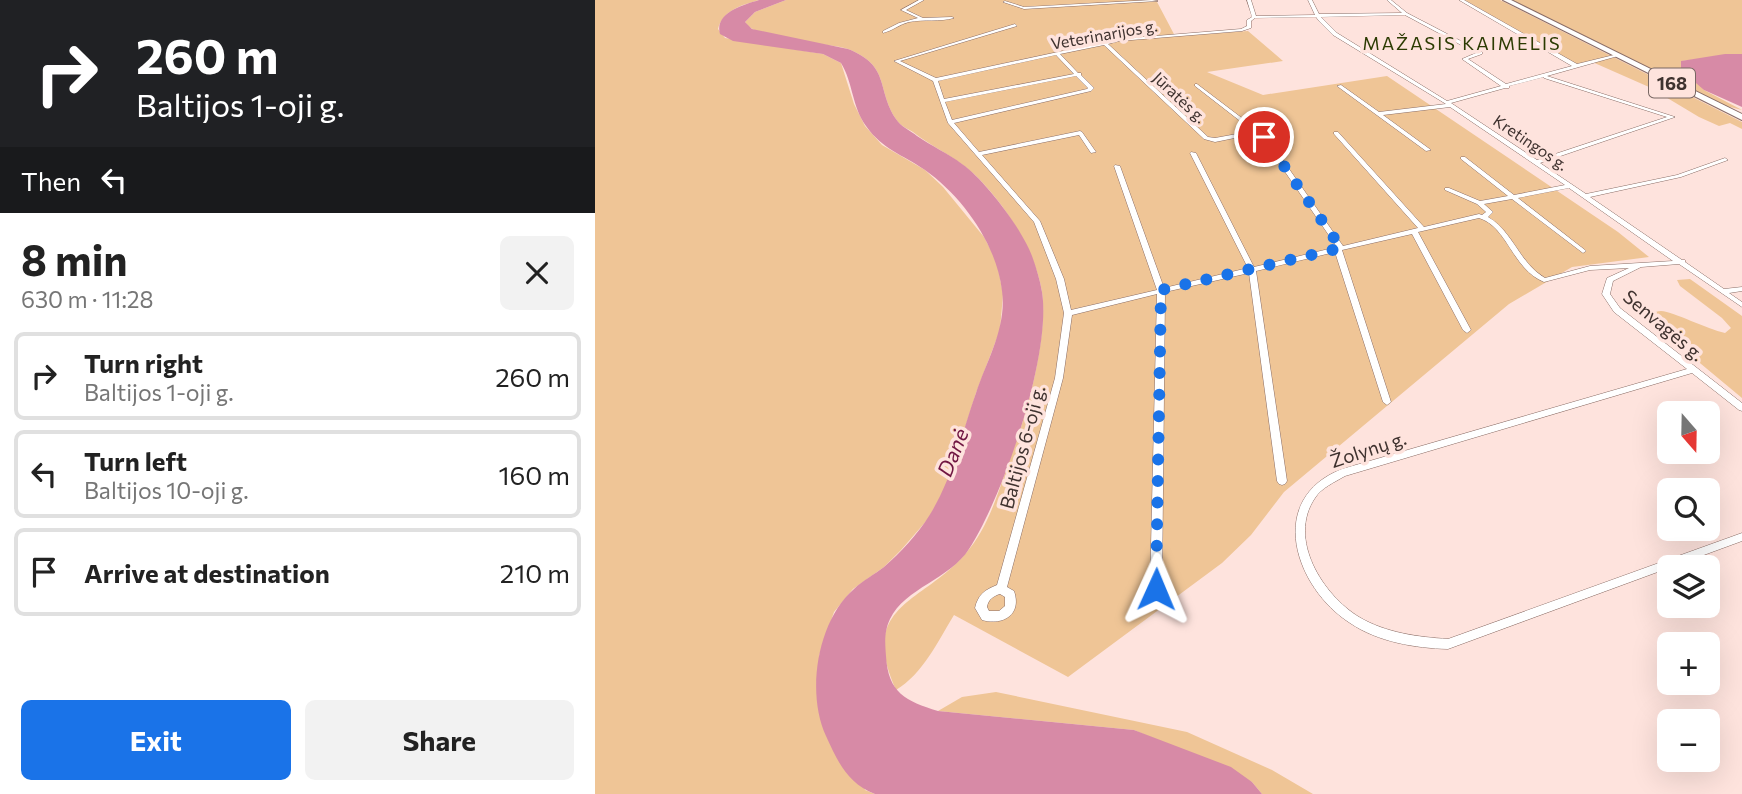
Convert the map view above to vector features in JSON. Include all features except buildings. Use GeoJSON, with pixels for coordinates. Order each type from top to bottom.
{"type":"FeatureCollection","features":[{"type":"Feature","properties":{"kind":"main road","name":"168"},"geometry":{"type":"LineString","coordinates":[[1506,0],[1742,118]]}},
{"type":"Feature","properties":{"kind":"street"},"geometry":{"type":"LineString","coordinates":[[921,18],[904,10],[922,0]]}},
{"type":"Feature","properties":{"kind":"street"},"geometry":{"type":"LineString","coordinates":[[1093,0],[1107,3]]}},
{"type":"Feature","properties":{"kind":"street"},"geometry":{"type":"LineString","coordinates":[[1249,0],[1254,17],[1406,14]]}},
{"type":"Feature","properties":{"kind":"street","name":"Kretingos g."},"geometry":{"type":"LineString","coordinates":[[1310,0],[1325,26],[1340,38],[1450,104],[1742,305]]}},
{"type":"Feature","properties":{"kind":"street"},"geometry":{"type":"LineString","coordinates":[[1389,0],[1406,14],[1480,53],[1464,59],[1507,86]]}},
{"type":"Feature","properties":{"kind":"street"},"geometry":{"type":"LineString","coordinates":[[1461,0],[1576,66]]}},
{"type":"Feature","properties":{"kind":"street"},"geometry":{"type":"LineString","coordinates":[[1005,2],[1024,8],[1156,1]]}},
{"type":"Feature","properties":{"kind":"street","name":"Veterinarijos g."},"geometry":{"type":"LineString","coordinates":[[935,80],[1133,38],[1241,30],[1248,27],[1249,20],[1254,17]]}},
{"type":"Feature","properties":{"kind":"street"},"geometry":{"type":"LineString","coordinates":[[885,32],[894,25],[921,18],[952,18]]}},
{"type":"Feature","properties":{"kind":"street"},"geometry":{"type":"LineString","coordinates":[[1015,25],[896,61],[935,80],[950,122],[1037,221],[1060,279],[1068,313],[1485,216],[1490,212],[1479,203],[1447,189]]}},
{"type":"Feature","properties":{"kind":"street","name":"Jūratės g."},"geometry":{"type":"LineString","coordinates":[[1105,43],[1206,138],[1257,132],[1197,85]]}},
{"type":"Feature","properties":{"kind":"street"},"geometry":{"type":"LineString","coordinates":[[950,122],[1089,90],[1091,88],[1079,74],[1057,54]]}},
{"type":"Feature","properties":{"kind":"street"},"geometry":{"type":"LineString","coordinates":[[1378,114],[1450,104],[1616,55]]}},
{"type":"Feature","properties":{"kind":"street"},"geometry":{"type":"LineString","coordinates":[[942,102],[1079,74]]}},
{"type":"Feature","properties":{"kind":"street"},"geometry":{"type":"LineString","coordinates":[[1537,162],[1672,117],[1545,76]]}},
{"type":"Feature","properties":{"kind":"street"},"geometry":{"type":"LineString","coordinates":[[1339,86],[1428,150]]}},
{"type":"Feature","properties":{"kind":"street"},"geometry":{"type":"LineString","coordinates":[[978,154],[1080,133],[1093,152]]}},
{"type":"Feature","properties":{"kind":"street"},"geometry":{"type":"LineString","coordinates":[[1336,133],[1418,230],[1467,330]]}},
{"type":"Feature","properties":{"kind":"street"},"geometry":{"type":"LineString","coordinates":[[1264,137],[1339,248],[1387,402]]}},
{"type":"Feature","properties":{"kind":"street"},"geometry":{"type":"LineString","coordinates":[[1193,153],[1252,269],[1282,481]]}},
{"type":"Feature","properties":{"kind":"street"},"geometry":{"type":"LineString","coordinates":[[1463,158],[1583,251]]}},
{"type":"Feature","properties":{"kind":"street"},"geometry":{"type":"LineString","coordinates":[[1586,196],[1679,176],[1725,160]]}},
{"type":"Feature","properties":{"kind":"street"},"geometry":{"type":"LineString","coordinates":[[1117,166],[1161,290],[1156,589]]}},
{"type":"Feature","properties":{"kind":"street"},"geometry":{"type":"LineString","coordinates":[[1479,203],[1572,186]]}},
{"type":"Feature","properties":{"kind":"street"},"geometry":{"type":"LineString","coordinates":[[1485,216],[1492,221],[1528,271],[1544,280],[1590,268],[1640,265]]}},
{"type":"Feature","properties":{"kind":"street","name":"Senvagės g."},"geometry":{"type":"LineString","coordinates":[[1682,262],[1640,265],[1610,280],[1606,294],[1618,310],[1742,408]]}},
{"type":"Feature","properties":{"kind":"street"},"geometry":{"type":"LineString","coordinates":[[1724,291],[1742,289]]}},
{"type":"Feature","properties":{"kind":"street","name":"Baltijos 6-oji g."},"geometry":{"type":"LineString","coordinates":[[1001,589],[1059,378],[1068,313]]}},
{"type":"Feature","properties":{"kind":"street","name":"Žolynų g."},"geometry":{"type":"LineString","coordinates":[[1693,370],[1342,472],[1323,483],[1312,494],[1304,508],[1300,519],[1302,550],[1324,593],[1354,620],[1400,639],[1448,644],[1742,537]]}},
{"type":"Feature","properties":{"kind":"shaded area"},"geometry":{"type":"Polygon","coordinates":[[[595,0],[759,0],[734,9],[724,17],[718,29],[725,38],[823,54],[841,63],[854,104],[865,126],[882,145],[925,170],[943,187],[984,237],[997,262],[1003,294],[1000,330],[976,393],[947,485],[928,519],[901,550],[884,567],[853,589],[834,612],[819,656],[865,790],[875,794],[595,794],[595,0]]]}},
{"type":"Feature","properties":{"kind":"shaded area"},"geometry":{"type":"Polygon","coordinates":[[[759,0],[786,0],[755,12],[745,22],[752,29],[848,49],[871,63],[881,79],[890,108],[898,122],[971,171],[1002,206],[1027,245],[1042,292],[1040,351],[1010,461],[969,549],[951,568],[906,599],[890,619],[885,642],[886,656],[887,669],[895,687],[908,699],[938,711],[1134,730],[1231,767],[1252,782],[1262,794],[875,794],[850,778],[839,763],[820,719],[817,699],[816,679],[824,638],[841,603],[857,586],[884,567],[902,549],[925,523],[937,502],[995,343],[1002,317],[1002,291],[993,256],[976,223],[939,181],[872,134],[861,119],[841,63],[823,54],[733,41],[720,34],[719,27],[725,15],[759,0]]]}},
{"type":"Feature","properties":{"kind":"shaded area"},"geometry":{"type":"Polygon","coordinates":[[[786,0],[1156,0],[1175,36],[1248,31],[1283,61],[1207,72],[1263,95],[1387,76],[1618,232],[1649,257],[1572,267],[1509,304],[1284,492],[1251,535],[1222,563],[1068,677],[954,615],[922,666],[896,690],[886,662],[884,639],[890,622],[900,608],[949,570],[966,553],[989,516],[1031,392],[1040,349],[1042,292],[1033,260],[1017,228],[996,198],[967,168],[899,123],[890,108],[881,79],[871,63],[848,49],[776,37],[752,28],[745,22],[755,12],[786,0]]]}},
{"type":"Feature","properties":{"kind":"shaded area"},"geometry":{"type":"Polygon","coordinates":[[[1465,0],[1500,0],[1742,122],[1742,129],[1730,123],[1719,126],[1649,87],[1590,61],[1576,65],[1465,0]]]}},
{"type":"Feature","properties":{"kind":"shaded area"},"geometry":{"type":"Polygon","coordinates":[[[1512,0],[1742,0],[1742,54],[1682,61],[1704,90],[1742,110],[1726,106],[1512,0]]]}},
{"type":"Feature","properties":{"kind":"shaded area"},"geometry":{"type":"Polygon","coordinates":[[[1742,54],[1742,107],[1704,90],[1681,70],[1681,61],[1742,54]]]}},
{"type":"Feature","properties":{"kind":"shaded area"},"geometry":{"type":"Polygon","coordinates":[[[1690,279],[1742,316],[1742,398],[1647,319],[1655,312],[1661,311],[1725,333],[1731,328],[1680,286],[1677,280],[1690,279]]]}},
{"type":"Feature","properties":{"kind":"shaded area"},"geometry":{"type":"Polygon","coordinates":[[[996,692],[1187,732],[1272,770],[1313,794],[1262,794],[1252,782],[1134,730],[938,711],[962,697],[996,692]]]}},
{"type":"Feature","properties":{"kind":"district","name":"MAŽASIS KAIMELIS"},"geometry":{"type":"Point","coordinates":[1462,43]}},
{"type":"Feature","properties":{"kind":"route"},"geometry":{"type":"LineString","coordinates":[[1156,589],[1161,290],[1341,248],[1264,137]]}},
{"type":"Feature","properties":{"kind":"water label","name":"Danė"},"geometry":{"type":"Point","coordinates":[952,452]}}]}
